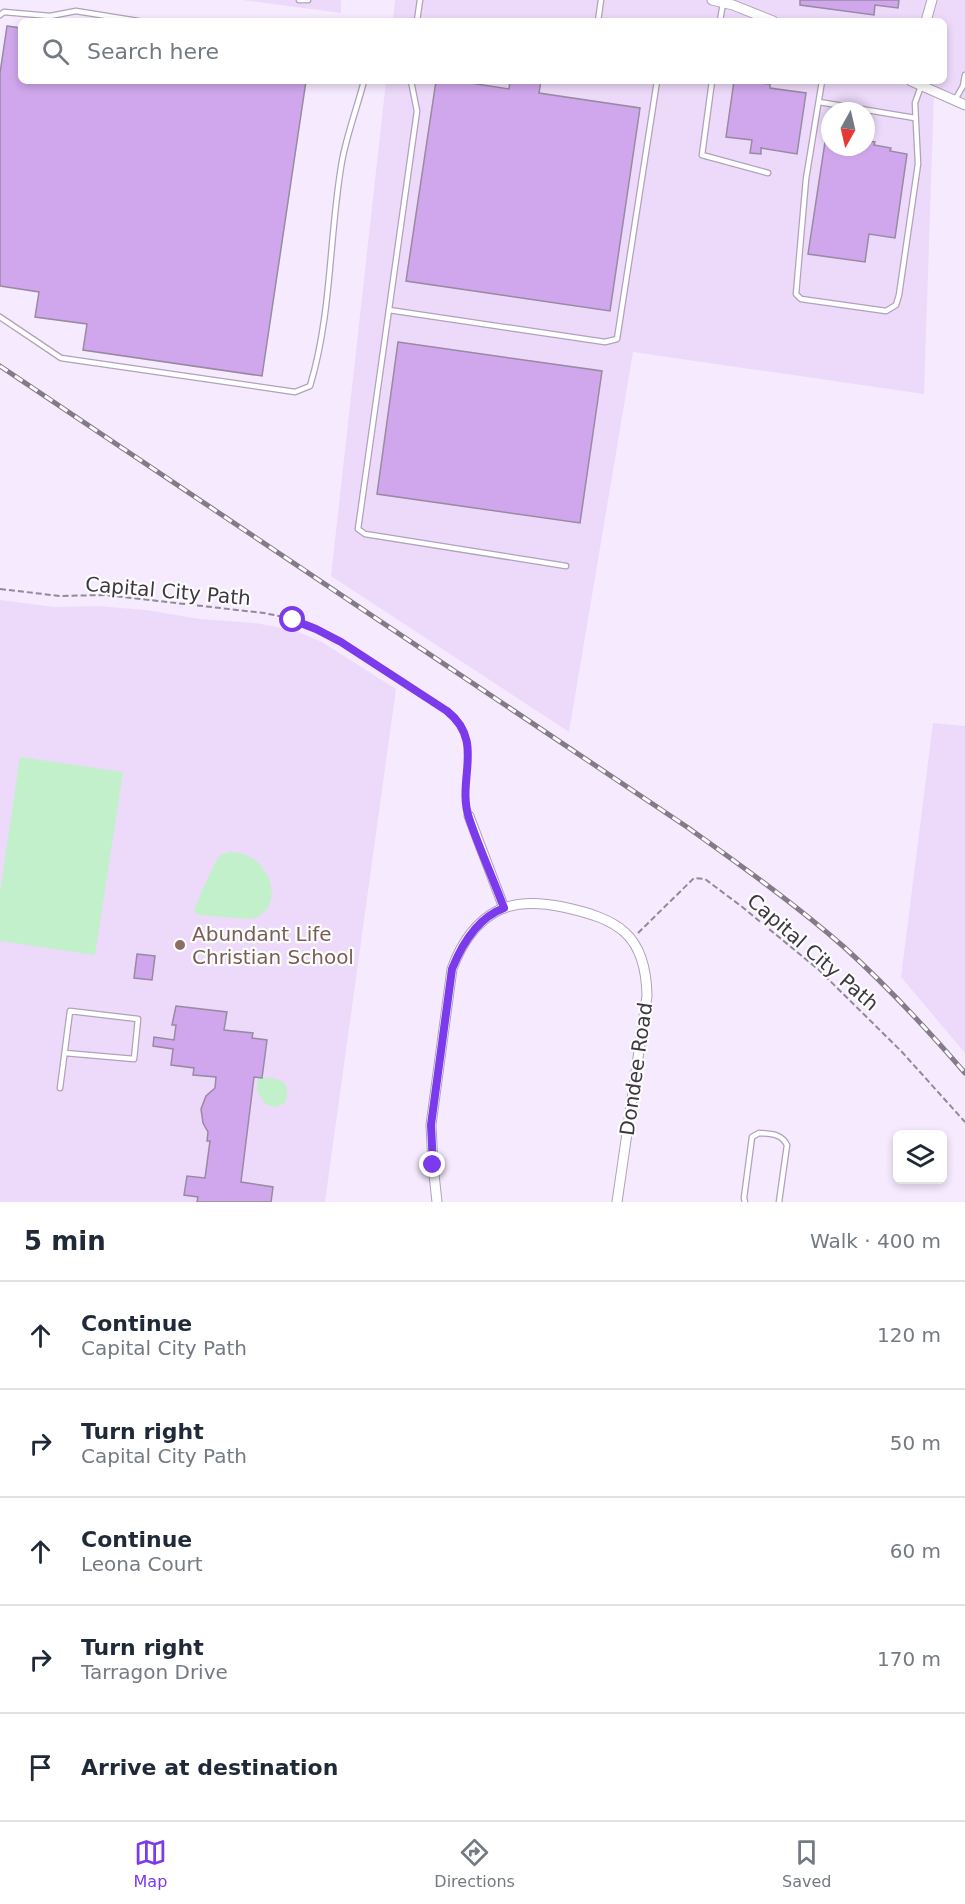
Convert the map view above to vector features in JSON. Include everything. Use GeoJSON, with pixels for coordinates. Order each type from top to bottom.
{"type":"FeatureCollection","features":[{"type":"Feature","properties":{"kind":"street"},"geometry":{"type":"LineString","coordinates":[[712,0],[765,18]]}},
{"type":"Feature","properties":{"kind":"street"},"geometry":{"type":"LineString","coordinates":[[927,18],[933,0]]}},
{"type":"Feature","properties":{"kind":"street"},"geometry":{"type":"LineString","coordinates":[[917,84],[965,105]]}},
{"type":"Feature","properties":{"kind":"street"},"geometry":{"type":"LineString","coordinates":[[469,816],[504,908]]}},
{"type":"Feature","properties":{"kind":"street"},"geometry":{"type":"LineString","coordinates":[[437,1202],[431,1125],[452,969],[460,948],[486,919],[504,908],[515,905],[544,904],[595,914],[618,925],[632,940]]}},
{"type":"Feature","properties":{"kind":"street","name":"Dondee Road"},"geometry":{"type":"LineString","coordinates":[[617,1202],[647,996],[647,974],[641,955],[632,940]]}},
{"type":"Feature","properties":{"kind":"lane"},"geometry":{"type":"LineString","coordinates":[[299,0],[308,0]]}},
{"type":"Feature","properties":{"kind":"lane"},"geometry":{"type":"LineString","coordinates":[[417,18],[420,0]]}},
{"type":"Feature","properties":{"kind":"lane"},"geometry":{"type":"LineString","coordinates":[[598,18],[601,0]]}},
{"type":"Feature","properties":{"kind":"lane"},"geometry":{"type":"LineString","coordinates":[[720,18],[723,3]]}},
{"type":"Feature","properties":{"kind":"lane"},"geometry":{"type":"LineString","coordinates":[[0,15],[4,12],[50,16],[76,11],[119,18]]}},
{"type":"Feature","properties":{"kind":"lane"},"geometry":{"type":"LineString","coordinates":[[955,100],[963,86],[965,75]]}},
{"type":"Feature","properties":{"kind":"lane"},"geometry":{"type":"LineString","coordinates":[[0,317],[61,358],[295,392],[310,386],[315,371],[325,305],[342,161],[363,84]]}},
{"type":"Feature","properties":{"kind":"lane"},"geometry":{"type":"LineString","coordinates":[[412,84],[417,111],[358,529],[365,534],[566,566]]}},
{"type":"Feature","properties":{"kind":"lane"},"geometry":{"type":"LineString","coordinates":[[389,310],[605,342],[617,339],[657,84]]}},
{"type":"Feature","properties":{"kind":"lane"},"geometry":{"type":"LineString","coordinates":[[712,84],[702,155],[768,173]]}},
{"type":"Feature","properties":{"kind":"lane"},"geometry":{"type":"LineString","coordinates":[[822,84],[810,147],[796,294],[801,299],[886,310],[896,305],[899,295],[918,164],[915,103],[921,86]]}},
{"type":"Feature","properties":{"kind":"lane"},"geometry":{"type":"LineString","coordinates":[[819,102],[915,118]]}},
{"type":"Feature","properties":{"kind":"lane"},"geometry":{"type":"LineString","coordinates":[[60,1088],[70,1011],[138,1019],[134,1059],[65,1053]]}},
{"type":"Feature","properties":{"kind":"lane"},"geometry":{"type":"LineString","coordinates":[[745,1202],[752,1137],[759,1133],[779,1135],[783,1137],[787,1145],[779,1202]]}},
{"type":"Feature","properties":{"kind":"path","name":"Capital City Path"},"geometry":{"type":"LineString","coordinates":[[0,589],[60,596],[105,595],[264,613],[316,629],[341,642],[438,705],[461,724],[468,748],[466,794],[469,816]]}},
{"type":"Feature","properties":{"kind":"path","name":"Capital City Path"},"geometry":{"type":"LineString","coordinates":[[632,940],[694,878],[705,879],[819,970],[902,1052],[965,1122]]}},
{"type":"Feature","properties":{"kind":"shaded area"},"geometry":{"type":"Polygon","coordinates":[[[242,0],[341,0],[341,13],[242,0]]]}},
{"type":"Feature","properties":{"kind":"shaded area"},"geometry":{"type":"Polygon","coordinates":[[[395,0],[965,0],[965,105],[934,92],[924,394],[633,352],[569,732],[331,576],[386,84],[947,84],[947,18],[393,18],[395,0]]]}},
{"type":"Feature","properties":{"kind":"shaded area","name":"Abundant Life Christian School"},"geometry":{"type":"Polygon","coordinates":[[[0,600],[54,607],[98,606],[146,610],[294,630],[322,642],[396,689],[325,1202],[0,1202],[0,600]]]}},
{"type":"Feature","properties":{"kind":"shaded area"},"geometry":{"type":"Polygon","coordinates":[[[933,723],[965,726],[965,1053],[901,977],[933,723]]]}},
{"type":"Feature","properties":{"kind":"green space"},"geometry":{"type":"Polygon","coordinates":[[[20,757],[123,772],[95,955],[0,941],[0,892],[20,757]]]}},
{"type":"Feature","properties":{"kind":"green space"},"geometry":{"type":"Polygon","coordinates":[[[231,852],[245,855],[257,862],[265,872],[272,895],[269,905],[262,914],[251,919],[199,915],[194,911],[213,867],[218,858],[231,852]]]}},
{"type":"Feature","properties":{"kind":"green space"},"geometry":{"type":"Polygon","coordinates":[[[258,1077],[282,1081],[287,1089],[285,1103],[276,1107],[265,1104],[257,1091],[258,1077]]]}},
{"type":"Feature","properties":{"kind":"building"},"geometry":{"type":"Polygon","coordinates":[[[800,0],[899,0],[898,8],[875,5],[874,15],[800,5],[800,0]]]}},
{"type":"Feature","properties":{"kind":"building"},"geometry":{"type":"Polygon","coordinates":[[[7,26],[18,28],[18,84],[306,84],[262,376],[83,350],[87,324],[35,317],[39,292],[0,286],[0,73],[7,26]]]}},
{"type":"Feature","properties":{"kind":"building"},"geometry":{"type":"Polygon","coordinates":[[[436,84],[476,84],[509,89],[510,84],[540,84],[539,93],[640,108],[610,311],[406,281],[436,84]]]}},
{"type":"Feature","properties":{"kind":"building"},"geometry":{"type":"Polygon","coordinates":[[[734,84],[770,84],[770,88],[806,93],[797,154],[761,148],[761,154],[750,153],[752,140],[726,137],[734,84]]]}},
{"type":"Feature","properties":{"kind":"building"},"geometry":{"type":"Polygon","coordinates":[[[875,145],[907,154],[895,238],[869,234],[865,262],[808,254],[823,156],[875,156],[875,145]]]}},
{"type":"Feature","properties":{"kind":"building"},"geometry":{"type":"Polygon","coordinates":[[[398,342],[602,371],[580,523],[377,494],[398,342]]]}},
{"type":"Feature","properties":{"kind":"building"},"geometry":{"type":"Polygon","coordinates":[[[137,954],[155,956],[152,980],[134,978],[137,954]]]}},
{"type":"Feature","properties":{"kind":"building"},"geometry":{"type":"Polygon","coordinates":[[[176,1006],[227,1012],[224,1030],[253,1033],[252,1038],[267,1040],[262,1078],[254,1077],[241,1182],[273,1187],[271,1202],[197,1202],[198,1197],[184,1195],[187,1176],[205,1178],[210,1141],[207,1141],[208,1132],[203,1123],[201,1109],[206,1096],[215,1088],[216,1077],[193,1075],[194,1068],[171,1065],[173,1049],[153,1046],[154,1037],[174,1040],[176,1025],[172,1025],[176,1006]]]}},
{"type":"Feature","properties":{"kind":"railway"},"geometry":{"type":"LineString","coordinates":[[0,366],[687,827],[747,870],[844,947],[906,1008],[965,1073]]}},
{"type":"Feature","properties":{"kind":"place","name":"Abundant Life Christian School"},"geometry":{"type":"Point","coordinates":[180,945]}},
{"type":"Feature","properties":{"kind":"route"},"geometry":{"type":"LineString","coordinates":[[293,620],[341,642],[447,711],[455,717],[465,731],[468,748],[466,794],[469,816],[504,908],[480,924],[470,935],[460,948],[452,969],[431,1125],[433,1165]]}}]}
